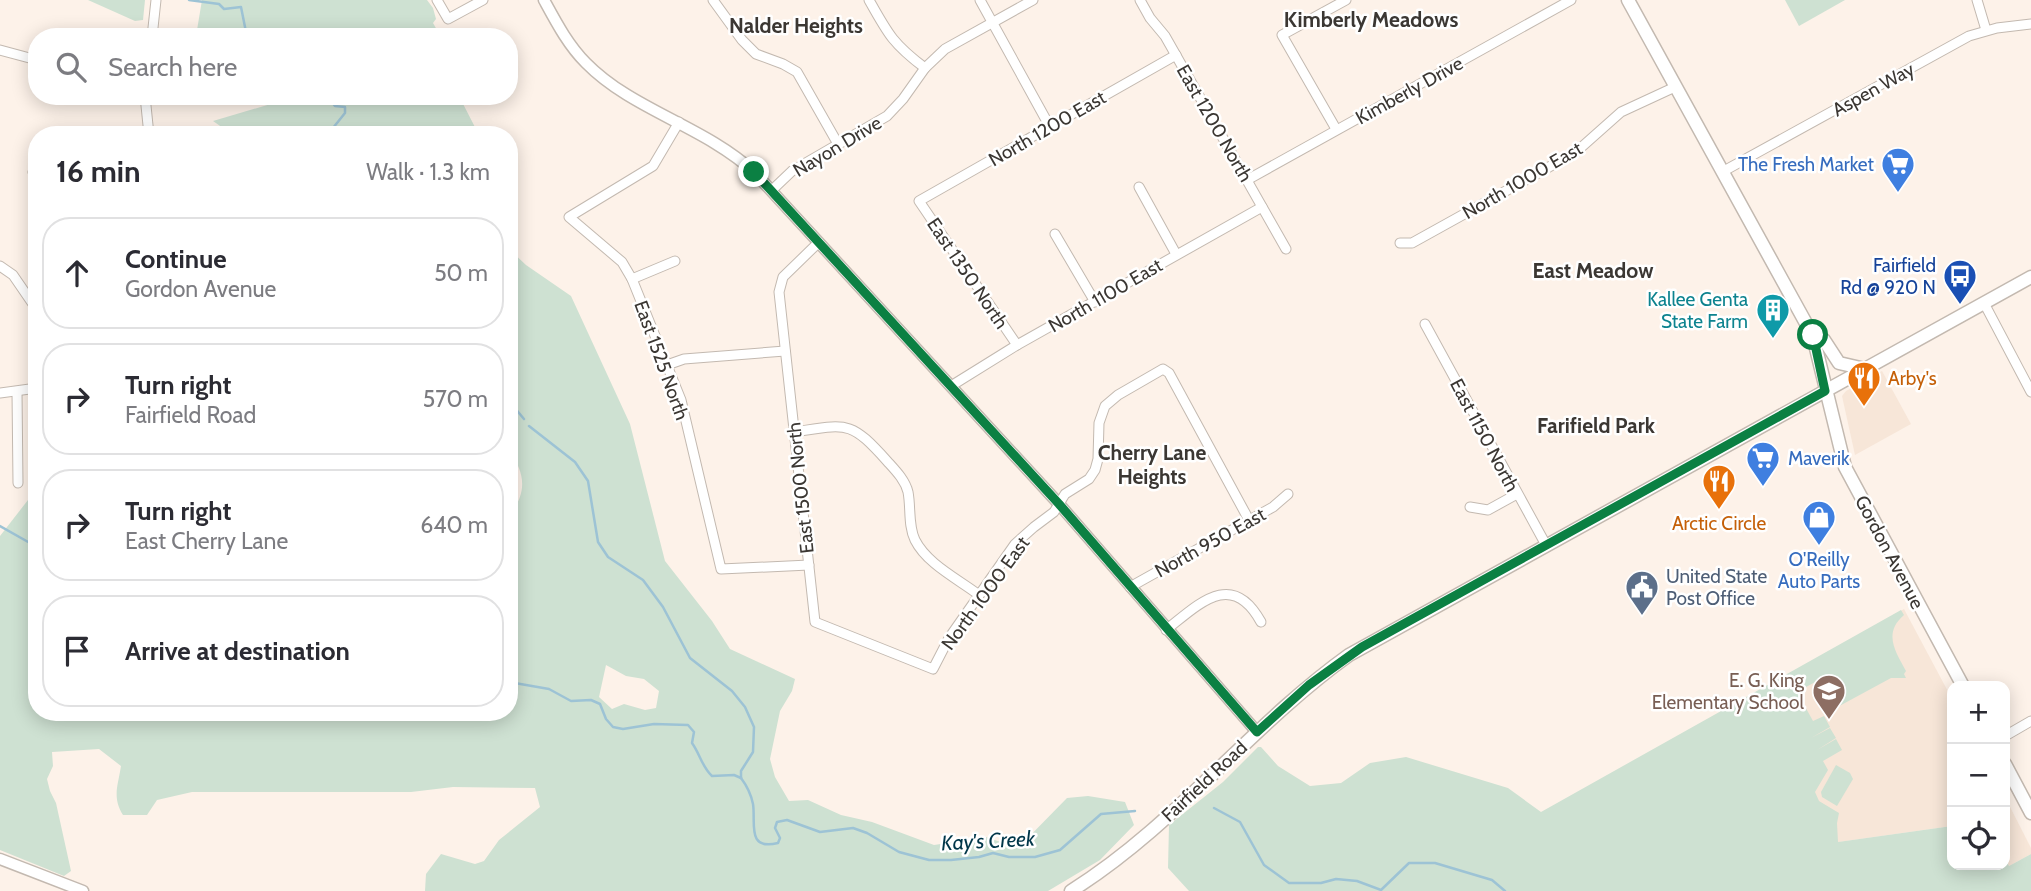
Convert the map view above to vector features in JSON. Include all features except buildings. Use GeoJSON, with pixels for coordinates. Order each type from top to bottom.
{"type":"FeatureCollection","features":[{"type":"Feature","properties":{"kind":"main road","name":"Gordon Avenue"},"geometry":{"type":"LineString","coordinates":[[1628,0],[1816,342],[1825,391],[1845,467],[1960,681]]}},
{"type":"Feature","properties":{"kind":"main road","name":"Fairfield Road"},"geometry":{"type":"LineString","coordinates":[[1071,891],[1142,839],[1309,685],[1349,655],[2031,277]]}},
{"type":"Feature","properties":{"kind":"main road"},"geometry":{"type":"LineString","coordinates":[[1808,327],[1824,340],[1839,363],[1864,369]]}},
{"type":"Feature","properties":{"kind":"main road"},"geometry":{"type":"LineString","coordinates":[[2010,773],[2031,813]]}},
{"type":"Feature","properties":{"kind":"street"},"geometry":{"type":"LineString","coordinates":[[153,28],[156,0]]}},
{"type":"Feature","properties":{"kind":"street"},"geometry":{"type":"LineString","coordinates":[[437,0],[448,19],[483,0]]}},
{"type":"Feature","properties":{"kind":"street"},"geometry":{"type":"LineString","coordinates":[[544,0],[572,47],[604,79],[738,157],[1059,504],[1257,732]]}},
{"type":"Feature","properties":{"kind":"street"},"geometry":{"type":"LineString","coordinates":[[713,0],[742,40],[756,54],[797,72],[838,144]]}},
{"type":"Feature","properties":{"kind":"street"},"geometry":{"type":"LineString","coordinates":[[869,0],[891,40],[925,68]]}},
{"type":"Feature","properties":{"kind":"street"},"geometry":{"type":"LineString","coordinates":[[980,0],[1050,127]]}},
{"type":"Feature","properties":{"kind":"street","name":"Nayon Drive"},"geometry":{"type":"LineString","coordinates":[[771,191],[792,171],[887,116],[925,68],[945,49],[1032,0]]}},
{"type":"Feature","properties":{"kind":"street","name":"East 1200 North"},"geometry":{"type":"LineString","coordinates":[[1140,0],[1176,55],[1286,250]]}},
{"type":"Feature","properties":{"kind":"street"},"geometry":{"type":"LineString","coordinates":[[1336,129],[1282,35],[1346,0]]}},
{"type":"Feature","properties":{"kind":"street","name":"Kimberly Drive"},"geometry":{"type":"LineString","coordinates":[[1247,180],[1571,0]]}},
{"type":"Feature","properties":{"kind":"street"},"geometry":{"type":"LineString","coordinates":[[1978,0],[1986,30]]}},
{"type":"Feature","properties":{"kind":"street","name":"Aspen Way"},"geometry":{"type":"LineString","coordinates":[[1722,172],[1962,40],[1986,30],[2031,24]]}},
{"type":"Feature","properties":{"kind":"street"},"geometry":{"type":"LineString","coordinates":[[0,50],[28,58]]}},
{"type":"Feature","properties":{"kind":"street","name":"North 1200 East"},"geometry":{"type":"LineString","coordinates":[[919,201],[1176,55]]}},
{"type":"Feature","properties":{"kind":"street","name":"North 1000 East"},"geometry":{"type":"LineString","coordinates":[[1400,243],[1412,243],[1576,152],[1621,112],[1675,87]]}},
{"type":"Feature","properties":{"kind":"street"},"geometry":{"type":"LineString","coordinates":[[144,105],[148,126]]}},
{"type":"Feature","properties":{"kind":"street","name":"East 1525 North"},"geometry":{"type":"LineString","coordinates":[[679,122],[653,166],[569,217],[622,262],[632,279],[681,400],[720,569],[808,565]]}},
{"type":"Feature","properties":{"kind":"street"},"geometry":{"type":"LineString","coordinates":[[1139,187],[1176,254]]}},
{"type":"Feature","properties":{"kind":"street","name":"East 1350 North"},"geometry":{"type":"LineString","coordinates":[[919,201],[1017,345]]}},
{"type":"Feature","properties":{"kind":"street","name":"North 1100 East"},"geometry":{"type":"LineString","coordinates":[[951,386],[1017,345],[1262,207]]}},
{"type":"Feature","properties":{"kind":"street"},"geometry":{"type":"LineString","coordinates":[[1055,234],[1095,302]]}},
{"type":"Feature","properties":{"kind":"street","name":"East 1500 North"},"geometry":{"type":"LineString","coordinates":[[819,242],[783,277],[779,292],[815,622],[933,669]]}},
{"type":"Feature","properties":{"kind":"street"},"geometry":{"type":"LineString","coordinates":[[632,279],[676,261]]}},
{"type":"Feature","properties":{"kind":"street"},"geometry":{"type":"LineString","coordinates":[[0,266],[13,275],[28,297]]}},
{"type":"Feature","properties":{"kind":"street"},"geometry":{"type":"LineString","coordinates":[[1984,303],[2031,392]]}},
{"type":"Feature","properties":{"kind":"street","name":"East 1150 North"},"geometry":{"type":"LineString","coordinates":[[1425,324],[1546,545]]}},
{"type":"Feature","properties":{"kind":"street"},"geometry":{"type":"LineString","coordinates":[[667,366],[684,359],[785,351]]}},
{"type":"Feature","properties":{"kind":"street","name":"North 1000 East"},"geometry":{"type":"LineString","coordinates":[[933,669],[949,638],[1015,544],[1054,512],[1065,494],[1089,479],[1096,470],[1099,423],[1105,406],[1118,395],[1163,369],[1169,373],[1250,520]]}},
{"type":"Feature","properties":{"kind":"street"},"geometry":{"type":"LineString","coordinates":[[0,393],[28,390]]}},
{"type":"Feature","properties":{"kind":"street"},"geometry":{"type":"LineString","coordinates":[[18,392],[18,483]]}},
{"type":"Feature","properties":{"kind":"street"},"geometry":{"type":"LineString","coordinates":[[794,432],[832,426],[852,428],[863,435],[900,476],[907,489],[914,538],[926,556],[979,595]]}},
{"type":"Feature","properties":{"kind":"street","name":"North 950 East"},"geometry":{"type":"LineString","coordinates":[[1130,587],[1273,507],[1288,494]]}},
{"type":"Feature","properties":{"kind":"street"},"geometry":{"type":"LineString","coordinates":[[1470,507],[1488,510],[1517,494]]}},
{"type":"Feature","properties":{"kind":"street"},"geometry":{"type":"LineString","coordinates":[[1166,630],[1204,601],[1224,594],[1234,595],[1245,601],[1254,608],[1261,622]]}},
{"type":"Feature","properties":{"kind":"street"},"geometry":{"type":"LineString","coordinates":[[2010,733],[2031,721]]}},
{"type":"Feature","properties":{"kind":"street"},"geometry":{"type":"LineString","coordinates":[[0,859],[83,891]]}},
{"type":"Feature","properties":{"kind":"shaded area"},"geometry":{"type":"Polygon","coordinates":[[[1882,371],[1911,424],[1855,455],[1842,396],[1846,391],[1882,371]]]}},
{"type":"Feature","properties":{"kind":"shaded area","name":"E. G. King Elementary School"},"geometry":{"type":"Polygon","coordinates":[[[1904,609],[1947,690],[1947,827],[1817,845],[1667,742],[1904,609]]]}},
{"type":"Feature","properties":{"kind":"shaded area"},"geometry":{"type":"Polygon","coordinates":[[[2010,807],[2031,848],[2031,854],[2010,865],[2010,807]]]}},
{"type":"Feature","properties":{"kind":"green space"},"geometry":{"type":"Polygon","coordinates":[[[88,0],[145,0],[143,20],[135,21],[88,0]]]}},
{"type":"Feature","properties":{"kind":"green space"},"geometry":{"type":"Polygon","coordinates":[[[202,0],[427,0],[436,19],[433,23],[436,28],[197,28],[202,0]]]}},
{"type":"Feature","properties":{"kind":"green space"},"geometry":{"type":"Polygon","coordinates":[[[1785,0],[1845,0],[1799,26],[1785,0]]]}},
{"type":"Feature","properties":{"kind":"green space"},"geometry":{"type":"Polygon","coordinates":[[[267,105],[464,105],[474,126],[220,126],[213,121],[267,105]]]}},
{"type":"Feature","properties":{"kind":"green space"},"geometry":{"type":"Polygon","coordinates":[[[518,257],[571,296],[630,424],[665,561],[712,621],[730,649],[795,679],[792,691],[780,711],[770,759],[775,777],[789,801],[808,800],[841,815],[872,822],[934,845],[986,837],[1018,848],[1067,798],[1088,796],[1125,802],[1134,825],[1100,860],[1048,891],[425,891],[426,874],[441,854],[475,864],[484,861],[499,840],[540,807],[535,788],[453,787],[411,792],[192,792],[157,800],[147,815],[123,815],[117,797],[121,766],[99,749],[52,752],[53,766],[47,779],[56,803],[71,871],[64,876],[0,850],[0,536],[28,500],[28,721],[518,721],[518,501],[522,491],[518,467],[518,257]],[[606,665],[599,697],[612,709],[624,704],[645,710],[656,708],[659,691],[644,679],[626,676],[606,665]]]}},
{"type":"Feature","properties":{"kind":"green space"},"geometry":{"type":"Polygon","coordinates":[[[1901,610],[1904,615],[1894,629],[1893,642],[1906,671],[1906,678],[1891,678],[1832,710],[1817,681],[1797,692],[1813,721],[1824,716],[1830,727],[1811,738],[1830,728],[1836,738],[1817,750],[1836,739],[1842,750],[1823,761],[1828,770],[1815,792],[1819,801],[1839,813],[1838,842],[1947,827],[1947,870],[2010,870],[2010,865],[2031,854],[2031,891],[1189,891],[1168,868],[1169,825],[1223,782],[1258,747],[1278,766],[1310,786],[1341,783],[1370,763],[1406,757],[1508,788],[1541,812],[1901,610]]]}},
{"type":"Feature","properties":{"kind":"green space"},"geometry":{"type":"Polygon","coordinates":[[[1836,765],[1850,773],[1853,779],[1837,806],[1822,797],[1821,792],[1836,765]]]}},
{"type":"Feature","properties":{"kind":"waterway"},"geometry":{"type":"LineString","coordinates":[[189,0],[219,4],[224,9],[241,7],[245,28]]}},
{"type":"Feature","properties":{"kind":"waterway"},"geometry":{"type":"LineString","coordinates":[[334,105],[345,107],[345,113],[335,126]]}},
{"type":"Feature","properties":{"kind":"waterway"},"geometry":{"type":"LineString","coordinates":[[518,412],[524,419]]}},
{"type":"Feature","properties":{"kind":"waterway"},"geometry":{"type":"LineString","coordinates":[[529,426],[575,462],[588,481],[598,542],[608,557],[643,580],[663,607],[690,658],[732,691],[745,707],[754,727],[753,752],[741,771],[741,778]]}},
{"type":"Feature","properties":{"kind":"waterway"},"geometry":{"type":"LineString","coordinates":[[0,526],[28,542]]}},
{"type":"Feature","properties":{"kind":"waterway"},"geometry":{"type":"LineString","coordinates":[[518,684],[549,689],[571,701],[591,700],[600,704],[606,719],[613,727],[623,729],[654,724],[688,725],[694,732],[692,743],[712,776],[734,775],[741,778]]}},
{"type":"Feature","properties":{"kind":"waterway","name":"Kay's Creek"},"geometry":{"type":"LineString","coordinates":[[741,778],[751,797],[755,834],[761,843],[778,843],[780,838],[775,828],[777,822],[787,820],[820,832],[853,828],[899,852],[929,860],[979,857],[993,853],[1009,857],[1035,857],[1060,850],[1101,814],[1135,811]]}},
{"type":"Feature","properties":{"kind":"waterway","name":"Kay's Creek"},"geometry":{"type":"LineString","coordinates":[[1214,808],[1240,822],[1264,865],[1289,883],[1321,883],[1336,879],[1357,881],[1381,890],[1409,863],[1435,863],[1492,880],[1505,891]]}},
{"type":"Feature","properties":{"kind":"place","name":"The Fresh Market"},"geometry":{"type":"Point","coordinates":[1898,194]}},
{"type":"Feature","properties":{"kind":"place","name":"Fairfield Rd @ 920 N"},"geometry":{"type":"Point","coordinates":[1960,306]}},
{"type":"Feature","properties":{"kind":"place","name":"Kallee Genta State Farm"},"geometry":{"type":"Point","coordinates":[1773,340]}},
{"type":"Feature","properties":{"kind":"place","name":"Arby's"},"geometry":{"type":"Point","coordinates":[1864,408]}},
{"type":"Feature","properties":{"kind":"place","name":"Maverik"},"geometry":{"type":"Point","coordinates":[1763,488]}},
{"type":"Feature","properties":{"kind":"place","name":"Arctic Circle"},"geometry":{"type":"Point","coordinates":[1719,511]}},
{"type":"Feature","properties":{"kind":"place","name":"O'Reilly Auto Parts"},"geometry":{"type":"Point","coordinates":[1819,547]}},
{"type":"Feature","properties":{"kind":"place","name":"United State Post Office"},"geometry":{"type":"Point","coordinates":[1642,617]}},
{"type":"Feature","properties":{"kind":"place","name":"E. G. King Elementary School"},"geometry":{"type":"Point","coordinates":[1829,721]}},
{"type":"Feature","properties":{"kind":"district","name":"Kimberly Meadows"},"geometry":{"type":"Point","coordinates":[1371,20]}},
{"type":"Feature","properties":{"kind":"district","name":"Nalder Heights"},"geometry":{"type":"Point","coordinates":[796,26]}},
{"type":"Feature","properties":{"kind":"district","name":"East Meadow"},"geometry":{"type":"Point","coordinates":[1593,271]}},
{"type":"Feature","properties":{"kind":"district","name":"Farifield Park"},"geometry":{"type":"Point","coordinates":[1596,426]}},
{"type":"Feature","properties":{"kind":"district","name":"Cherry Lane Heights"},"geometry":{"type":"Point","coordinates":[1152,465]}},
{"type":"Feature","properties":{"kind":"route"},"geometry":{"type":"LineString","coordinates":[[754,172],[1054,498],[1257,732],[1309,685],[1362,647],[1825,391],[1813,335]]}}]}
